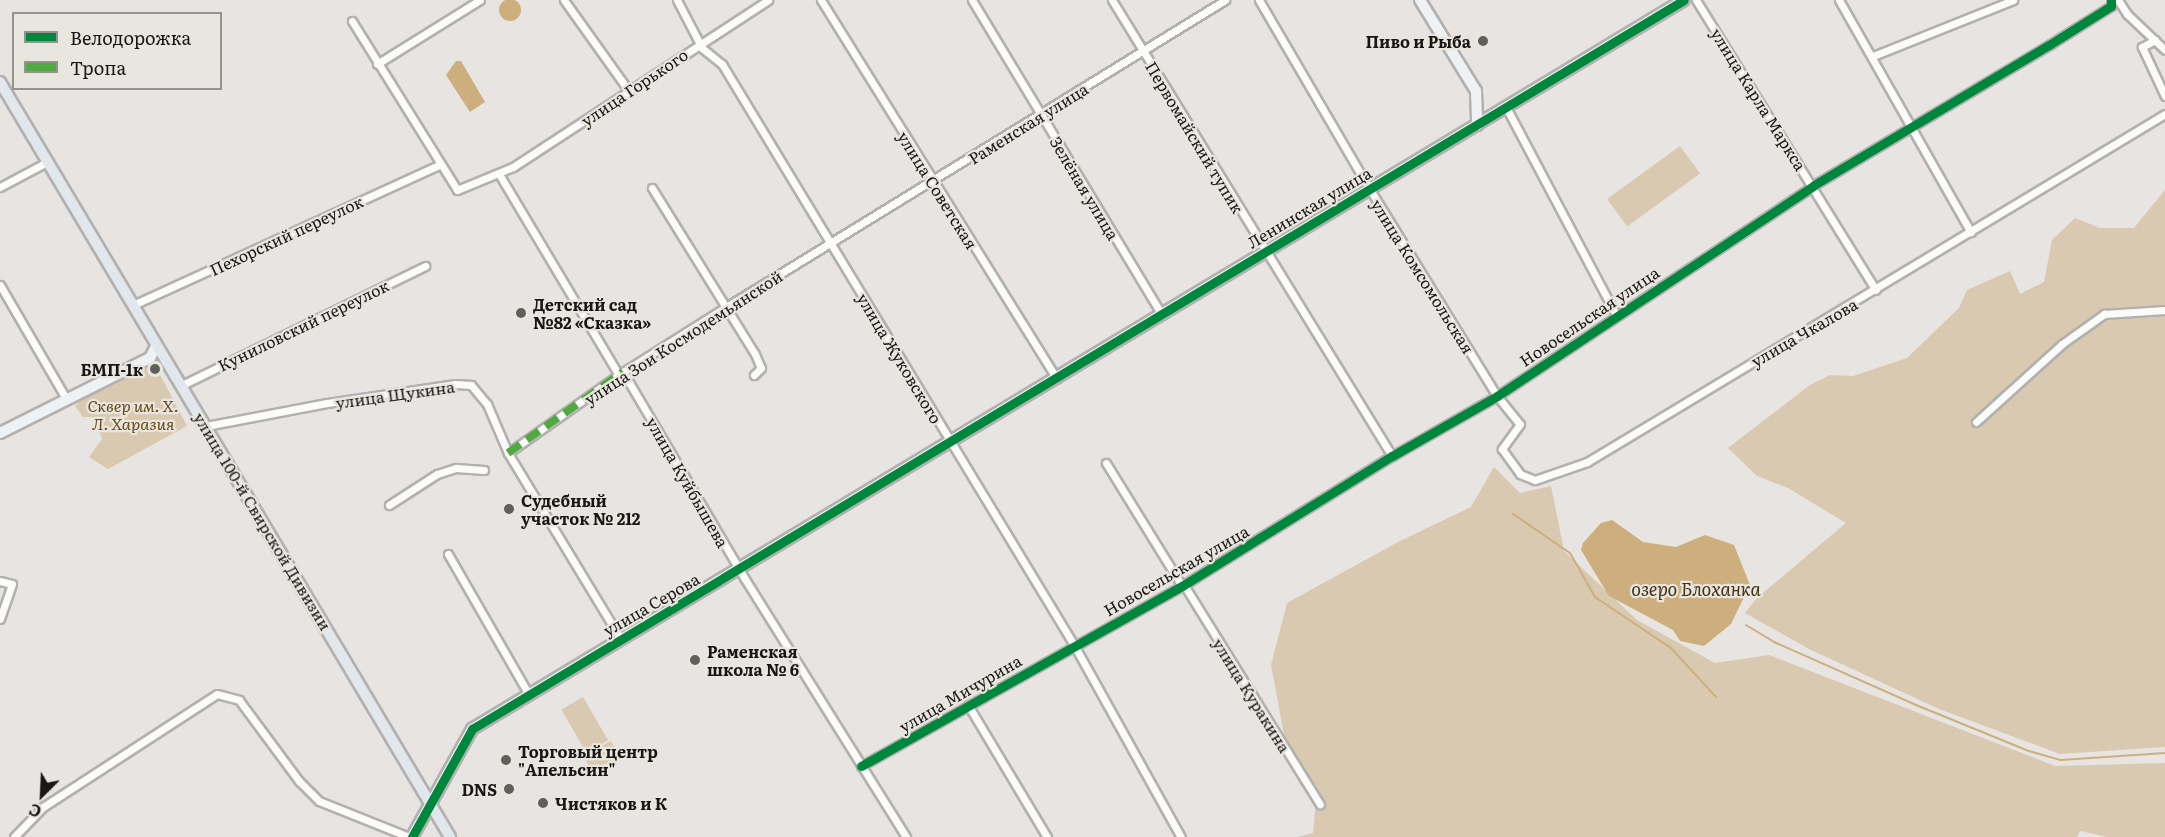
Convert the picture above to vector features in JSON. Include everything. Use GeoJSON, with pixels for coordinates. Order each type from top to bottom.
{"type":"FeatureCollection","features":[{"type":"Feature","properties":{"kind":"main road","name":"улица 100-й Свирской Дивизии"},"geometry":{"type":"LineString","coordinates":[[0,82],[450,837]]}},
{"type":"Feature","properties":{"kind":"street"},"geometry":{"type":"LineString","coordinates":[[377,64],[480,0]]}},
{"type":"Feature","properties":{"kind":"street"},"geometry":{"type":"LineString","coordinates":[[564,0],[629,91]]}},
{"type":"Feature","properties":{"kind":"street","name":"улица Жуковского"},"geometry":{"type":"LineString","coordinates":[[677,0],[701,42],[702,48],[722,64],[1074,645],[1181,837]]}},
{"type":"Feature","properties":{"kind":"street","name":"улица Горького"},"geometry":{"type":"LineString","coordinates":[[439,165],[457,190],[499,174],[768,0]]}},
{"type":"Feature","properties":{"kind":"street","name":"улица Советская"},"geometry":{"type":"LineString","coordinates":[[821,0],[1057,379]]}},
{"type":"Feature","properties":{"kind":"street","name":"Зелёная улица"},"geometry":{"type":"LineString","coordinates":[[972,0],[1162,315]]}},
{"type":"Feature","properties":{"kind":"street","name":"Первомайский тупик"},"geometry":{"type":"LineString","coordinates":[[1112,0],[1392,456]]}},
{"type":"Feature","properties":{"kind":"street","name":"Раменская улица"},"geometry":{"type":"LineString","coordinates":[[830,244],[1225,0]]}},
{"type":"Feature","properties":{"kind":"street","name":"улица Комсомольская"},"geometry":{"type":"LineString","coordinates":[[1259,0],[1369,188],[1497,396]]}},
{"type":"Feature","properties":{"kind":"street"},"geometry":{"type":"LineString","coordinates":[[1420,0],[1476,91],[1477,125]]}},
{"type":"Feature","properties":{"kind":"street","name":"Ленинская улица"},"geometry":{"type":"LineString","coordinates":[[952,443],[1369,188],[1507,109],[1684,0]]}},
{"type":"Feature","properties":{"kind":"street","name":"улица Карла Маркса"},"geometry":{"type":"LineString","coordinates":[[1696,0],[1814,185],[1876,290]]}},
{"type":"Feature","properties":{"kind":"street"},"geometry":{"type":"LineString","coordinates":[[1839,0],[1873,56],[1971,232]]}},
{"type":"Feature","properties":{"kind":"street"},"geometry":{"type":"LineString","coordinates":[[1873,56],[2013,0]]}},
{"type":"Feature","properties":{"kind":"street","name":"Новосельская улица"},"geometry":{"type":"LineString","coordinates":[[1074,645],[1183,586],[1392,456],[1497,396],[1814,185],[2049,45],[2111,6],[2111,0]]}},
{"type":"Feature","properties":{"kind":"street"},"geometry":{"type":"LineString","coordinates":[[2118,0],[2127,14],[2165,50]]}},
{"type":"Feature","properties":{"kind":"street"},"geometry":{"type":"LineString","coordinates":[[352,21],[439,165]]}},
{"type":"Feature","properties":{"kind":"street"},"geometry":{"type":"LineString","coordinates":[[2155,40],[2142,47],[2165,96]]}},
{"type":"Feature","properties":{"kind":"street"},"geometry":{"type":"LineString","coordinates":[[1507,109],[1616,315]]}},
{"type":"Feature","properties":{"kind":"street","name":"улица Чкалова"},"geometry":{"type":"LineString","coordinates":[[1497,396],[1520,424],[1502,449],[1520,474],[1535,480],[1587,462],[2165,114]]}},
{"type":"Feature","properties":{"kind":"street"},"geometry":{"type":"LineString","coordinates":[[0,187],[49,161]]}},
{"type":"Feature","properties":{"kind":"street","name":"Пехорский переулок"},"geometry":{"type":"LineString","coordinates":[[133,305],[439,165]]}},
{"type":"Feature","properties":{"kind":"street"},"geometry":{"type":"LineString","coordinates":[[499,174],[621,373]]}},
{"type":"Feature","properties":{"kind":"street"},"geometry":{"type":"LineString","coordinates":[[652,188],[755,354],[761,368],[754,375]]}},
{"type":"Feature","properties":{"kind":"street","name":"улица Зои Космодемьянской"},"geometry":{"type":"LineString","coordinates":[[508,453],[621,373],[830,244]]}},
{"type":"Feature","properties":{"kind":"street","name":"Куниловский переулок"},"geometry":{"type":"LineString","coordinates":[[182,385],[425,266]]}},
{"type":"Feature","properties":{"kind":"street"},"geometry":{"type":"LineString","coordinates":[[0,285],[67,400]]}},
{"type":"Feature","properties":{"kind":"street"},"geometry":{"type":"LineString","coordinates":[[1976,422],[2062,344],[2104,314],[2165,310]]}},
{"type":"Feature","properties":{"kind":"street"},"geometry":{"type":"LineString","coordinates":[[0,433],[150,358],[156,346]]}},
{"type":"Feature","properties":{"kind":"street","name":"улица Куйбышева"},"geometry":{"type":"LineString","coordinates":[[621,373],[906,837]]}},
{"type":"Feature","properties":{"kind":"street","name":"улица Щукина"},"geometry":{"type":"LineString","coordinates":[[206,426],[456,384],[479,390],[508,453],[620,638]]}},
{"type":"Feature","properties":{"kind":"street","name":"улица Серова"},"geometry":{"type":"LineString","coordinates":[[410,837],[472,729],[620,638],[740,570],[952,443]]}},
{"type":"Feature","properties":{"kind":"street","name":"улица Куракина"},"geometry":{"type":"LineString","coordinates":[[1106,464],[1320,804]]}},
{"type":"Feature","properties":{"kind":"street"},"geometry":{"type":"LineString","coordinates":[[389,505],[437,474],[456,468],[484,470]]}},
{"type":"Feature","properties":{"kind":"street"},"geometry":{"type":"LineString","coordinates":[[448,554],[529,695]]}},
{"type":"Feature","properties":{"kind":"street"},"geometry":{"type":"LineString","coordinates":[[0,581],[12,584],[0,619]]}},
{"type":"Feature","properties":{"kind":"street","name":"улица Мичурина"},"geometry":{"type":"LineString","coordinates":[[861,766],[1074,645]]}},
{"type":"Feature","properties":{"kind":"street"},"geometry":{"type":"LineString","coordinates":[[14,837],[43,807],[217,694],[239,700],[299,781],[319,801],[410,837]]}},
{"type":"Feature","properties":{"kind":"street"},"geometry":{"type":"LineString","coordinates":[[968,705],[1047,837]]}},
{"type":"Feature","properties":{"kind":"green space"},"geometry":{"type":"Polygon","coordinates":[[[1680,146],[1700,174],[1627,226],[1607,199],[1680,146]]]}},
{"type":"Feature","properties":{"kind":"green space"},"geometry":{"type":"Polygon","coordinates":[[[2165,190],[2165,747],[2060,754],[1939,709],[1809,649],[1745,613],[1757,598],[1846,523],[1788,488],[1757,476],[1728,448],[1810,385],[1830,375],[1853,376],[1907,358],[1959,308],[1967,290],[2010,271],[2020,294],[2044,282],[2052,240],[2075,218],[2100,228],[2134,228],[2165,190]]]}},
{"type":"Feature","properties":{"kind":"green space","name":"Сквер им. Х. Л. Харазия"},"geometry":{"type":"Polygon","coordinates":[[[154,363],[187,426],[108,469],[89,457],[102,439],[94,417],[83,417],[75,406],[85,396],[154,363]]]}},
{"type":"Feature","properties":{"kind":"green space"},"geometry":{"type":"Polygon","coordinates":[[[1494,467],[1520,493],[1551,486],[1564,551],[1637,620],[1715,663],[1769,655],[2055,766],[2165,763],[2165,837],[2107,837],[2080,831],[2077,837],[1297,837],[1313,833],[1317,789],[1285,740],[1271,665],[1287,603],[1398,542],[1471,507],[1494,467]]]}},
{"type":"Feature","properties":{"kind":"green space"},"geometry":{"type":"Polygon","coordinates":[[[583,697],[608,740],[586,753],[561,710],[583,697]]]}},
{"type":"Feature","properties":{"kind":"green space"},"geometry":{"type":"Polygon","coordinates":[[[611,741],[619,757],[592,771],[583,755],[611,741]]]}},
{"type":"Feature","properties":{"kind":"water"},"geometry":{"type":"Polygon","coordinates":[[[510,-1],[518,2],[521,10],[518,18],[510,21],[502,18],[499,10],[502,2],[510,-1]]]}},
{"type":"Feature","properties":{"kind":"water"},"geometry":{"type":"Polygon","coordinates":[[[456,61],[461,61],[485,102],[470,112],[446,75],[456,61]]]}},
{"type":"Feature","properties":{"kind":"water","name":"озеро Блоханка"},"geometry":{"type":"Polygon","coordinates":[[[1612,520],[1643,542],[1676,547],[1705,535],[1734,545],[1750,585],[1731,624],[1704,646],[1680,641],[1673,630],[1609,596],[1581,550],[1583,543],[1601,523],[1612,520]]]}},
{"type":"Feature","properties":{"kind":"waterway"},"geometry":{"type":"LineString","coordinates":[[1513,514],[1570,553],[1595,597],[1671,648],[1716,697]]}},
{"type":"Feature","properties":{"kind":"waterway"},"geometry":{"type":"LineString","coordinates":[[1746,625],[1774,642],[1921,707],[2029,751],[2061,760],[2165,753]]}},
{"type":"Feature","properties":{"kind":"marked path"},"geometry":{"type":"LineString","coordinates":[[508,453],[623,372]]}},
{"type":"Feature","properties":{"kind":"cycle path"},"geometry":{"type":"LineString","coordinates":[[412,837],[472,729],[1684,0]]}},
{"type":"Feature","properties":{"kind":"cycle path"},"geometry":{"type":"LineString","coordinates":[[861,766],[1182,586],[1392,456],[1497,396],[1814,185],[2049,45],[2111,6],[2111,0]]}},
{"type":"Feature","properties":{"kind":"place","name":"Пиво и Рыба"},"geometry":{"type":"Point","coordinates":[1483,41]}},
{"type":"Feature","properties":{"kind":"place","name":"Детский сад №82 «Сказка»"},"geometry":{"type":"Point","coordinates":[521,313]}},
{"type":"Feature","properties":{"kind":"place","name":"БМП-1к"},"geometry":{"type":"Point","coordinates":[155,369]}},
{"type":"Feature","properties":{"kind":"place","name":"Судебный участок № 212"},"geometry":{"type":"Point","coordinates":[509,509]}},
{"type":"Feature","properties":{"kind":"place","name":"Раменская школа № 6"},"geometry":{"type":"Point","coordinates":[695,660]}},
{"type":"Feature","properties":{"kind":"place","name":"Торговый центр \"Апельсин\""},"geometry":{"type":"Point","coordinates":[506,760]}},
{"type":"Feature","properties":{"kind":"place","name":"DNS"},"geometry":{"type":"Point","coordinates":[509,789]}},
{"type":"Feature","properties":{"kind":"place","name":"Чистяков и К"},"geometry":{"type":"Point","coordinates":[543,803]}}]}
